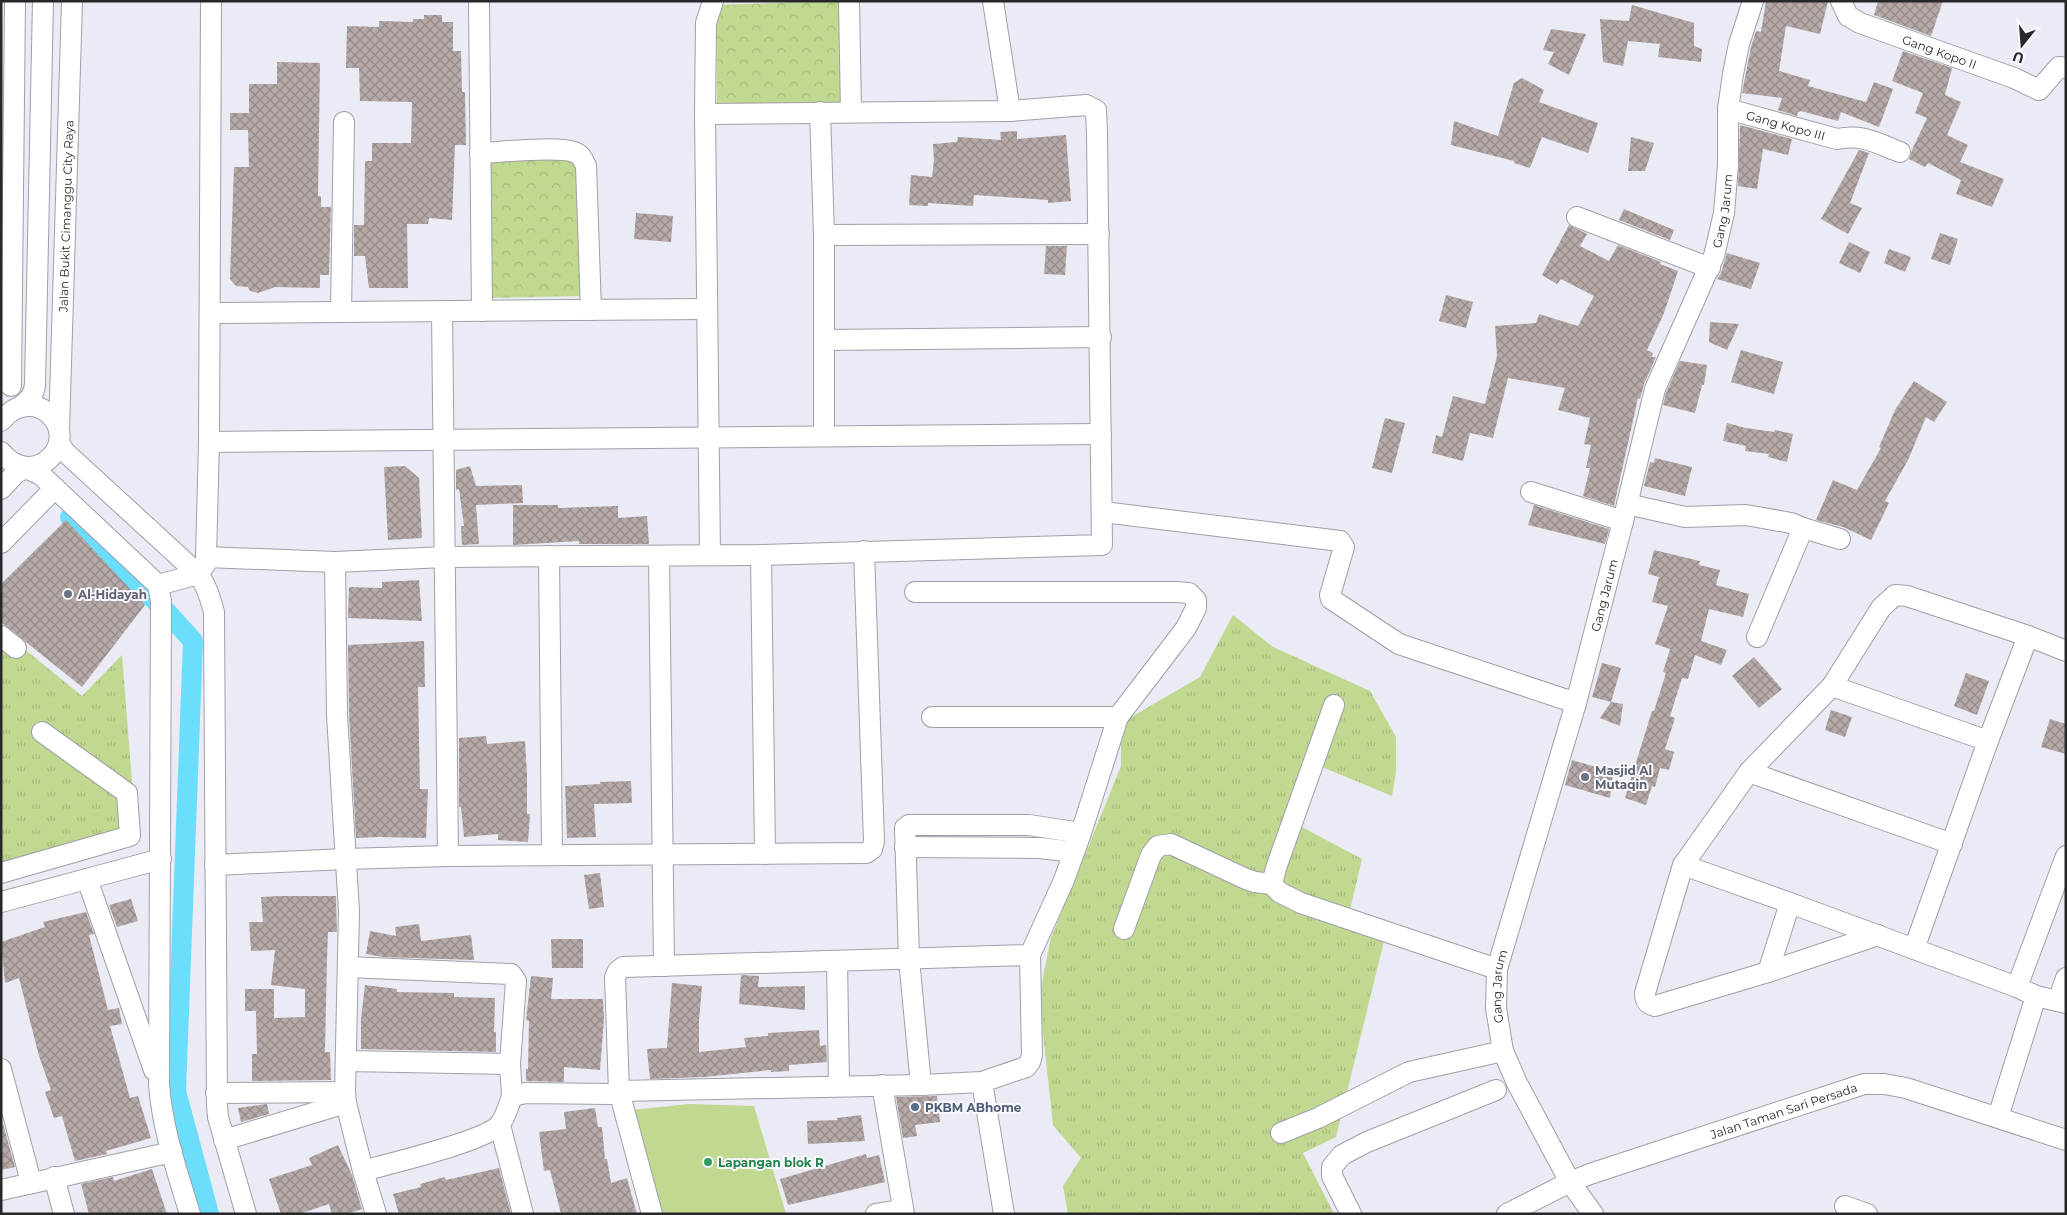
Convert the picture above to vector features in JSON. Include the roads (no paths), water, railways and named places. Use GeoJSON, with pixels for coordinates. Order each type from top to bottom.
{"type":"FeatureCollection","features":[{"type":"Feature","properties":{"kind":"street"},"geometry":{"type":"LineString","coordinates":[[11,386],[7,118],[14,1]]}},
{"type":"Feature","properties":{"kind":"street","name":"Jalan Bukit Cimanggu City Raya"},"geometry":{"type":"LineString","coordinates":[[59,437],[72,1]]}},
{"type":"Feature","properties":{"kind":"street"},"geometry":{"type":"LineString","coordinates":[[43,2],[80,1]]}},
{"type":"Feature","properties":{"kind":"street"},"geometry":{"type":"LineString","coordinates":[[212,1],[209,442],[202,566],[214,612],[216,1094],[218,1117],[246,1214]]}},
{"type":"Feature","properties":{"kind":"street"},"geometry":{"type":"LineString","coordinates":[[479,1],[482,311]]}},
{"type":"Feature","properties":{"kind":"street"},"geometry":{"type":"LineString","coordinates":[[698,1],[706,22]]}},
{"type":"Feature","properties":{"kind":"street"},"geometry":{"type":"LineString","coordinates":[[710,555],[705,114],[706,22],[714,1]]}},
{"type":"Feature","properties":{"kind":"street"},"geometry":{"type":"LineString","coordinates":[[849,1],[850,112]]}},
{"type":"Feature","properties":{"kind":"street"},"geometry":{"type":"LineString","coordinates":[[992,1],[1010,111]]}},
{"type":"Feature","properties":{"kind":"street","name":"Gang Jarum"},"geometry":{"type":"LineString","coordinates":[[1593,1214],[1570,1182],[1517,1083],[1503,1051],[1496,1008],[1497,969],[1576,703],[1655,389],[1710,268],[1724,213],[1728,165],[1728,109],[1732,74],[1739,44],[1753,1]]}},
{"type":"Feature","properties":{"kind":"street","name":"Gang Kopo II"},"geometry":{"type":"LineString","coordinates":[[1842,1],[1848,16],[1860,23],[2014,78],[2039,90],[2059,67],[2066,68]]}},
{"type":"Feature","properties":{"kind":"street","name":"Jalan Bukit Cimanggu City Raya"},"geometry":{"type":"LineString","coordinates":[[1,421],[6,414],[30,399],[34,392],[35,384],[43,2]]}},
{"type":"Feature","properties":{"kind":"street"},"geometry":{"type":"LineString","coordinates":[[160,601],[202,566],[444,557],[761,555],[1102,545],[1102,434],[1096,110],[1086,105],[1010,111],[705,114]]}},
{"type":"Feature","properties":{"kind":"street","name":"Gang Kopo III"},"geometry":{"type":"LineString","coordinates":[[1728,109],[1837,139],[1853,136],[1871,140],[1900,152]]}},
{"type":"Feature","properties":{"kind":"street"},"geometry":{"type":"LineString","coordinates":[[820,112],[824,235],[824,436]]}},
{"type":"Feature","properties":{"kind":"street"},"geometry":{"type":"LineString","coordinates":[[7,118],[40,118]]}},
{"type":"Feature","properties":{"kind":"street"},"geometry":{"type":"LineString","coordinates":[[341,312],[344,122]]}},
{"type":"Feature","properties":{"kind":"street"},"geometry":{"type":"LineString","coordinates":[[480,154],[557,150],[574,152],[581,156],[586,166],[591,310]]}},
{"type":"Feature","properties":{"kind":"street"},"geometry":{"type":"LineString","coordinates":[[1577,217],[1710,268]]}},
{"type":"Feature","properties":{"kind":"street"},"geometry":{"type":"LineString","coordinates":[[824,235],[1099,234]]}},
{"type":"Feature","properties":{"kind":"street"},"geometry":{"type":"LineString","coordinates":[[210,313],[707,309]]}},
{"type":"Feature","properties":{"kind":"street"},"geometry":{"type":"LineString","coordinates":[[442,311],[448,856]]}},
{"type":"Feature","properties":{"kind":"street"},"geometry":{"type":"LineString","coordinates":[[824,340],[1100,337]]}},
{"type":"Feature","properties":{"kind":"street"},"geometry":{"type":"LineString","coordinates":[[20,407],[35,406],[45,410],[52,417],[65,452],[202,566]]}},
{"type":"Feature","properties":{"kind":"street"},"geometry":{"type":"LineString","coordinates":[[209,442],[1102,434]]}},
{"type":"Feature","properties":{"kind":"street"},"geometry":{"type":"LineString","coordinates":[[1,489],[16,473],[26,468],[37,467],[54,455],[59,437]]}},
{"type":"Feature","properties":{"kind":"street"},"geometry":{"type":"LineString","coordinates":[[1,452],[7,460],[16,466],[42,475],[160,601],[161,859],[159,1084],[161,1106],[190,1214]]}},
{"type":"Feature","properties":{"kind":"street"},"geometry":{"type":"LineString","coordinates":[[1,543],[55,488]]}},
{"type":"Feature","properties":{"kind":"street"},"geometry":{"type":"LineString","coordinates":[[1531,492],[1625,512],[1685,517],[1746,515],[1791,523],[1840,539]]}},
{"type":"Feature","properties":{"kind":"street"},"geometry":{"type":"LineString","coordinates":[[1103,512],[1340,541],[1344,547],[1330,595],[1331,599],[1399,644],[1576,703]]}},
{"type":"Feature","properties":{"kind":"street"},"geometry":{"type":"LineString","coordinates":[[1756,637],[1802,528]]}},
{"type":"Feature","properties":{"kind":"street"},"geometry":{"type":"LineString","coordinates":[[215,865],[448,856],[866,853],[872,849],[874,840],[864,551]]}},
{"type":"Feature","properties":{"kind":"street"},"geometry":{"type":"LineString","coordinates":[[761,555],[765,854]]}},
{"type":"Feature","properties":{"kind":"street"},"geometry":{"type":"LineString","coordinates":[[549,556],[552,855]]}},
{"type":"Feature","properties":{"kind":"street"},"geometry":{"type":"LineString","coordinates":[[659,556],[664,966]]}},
{"type":"Feature","properties":{"kind":"street"},"geometry":{"type":"LineString","coordinates":[[335,562],[337,715],[349,911],[346,1098],[363,1171],[376,1214]]}},
{"type":"Feature","properties":{"kind":"street"},"geometry":{"type":"LineString","coordinates":[[512,1096],[526,1093],[611,1094],[619,1091],[982,1082],[1020,1070],[1030,1062],[1032,1054],[1030,955],[1064,880],[1118,717],[1192,618],[1196,608],[1196,600],[1189,593],[1176,592],[915,592]]}},
{"type":"Feature","properties":{"kind":"street"},"geometry":{"type":"LineString","coordinates":[[1878,935],[1768,972],[1655,1006],[1649,1005],[1645,1000],[1644,993],[1683,865],[1749,772],[1832,686],[1881,608],[1895,595],[1907,596],[2028,636],[2066,651]]}},
{"type":"Feature","properties":{"kind":"street"},"geometry":{"type":"LineString","coordinates":[[1914,949],[1988,741],[2028,636]]}},
{"type":"Feature","properties":{"kind":"street"},"geometry":{"type":"LineString","coordinates":[[1832,686],[1988,741]]}},
{"type":"Feature","properties":{"kind":"street"},"geometry":{"type":"LineString","coordinates":[[1272,884],[1334,705]]}},
{"type":"Feature","properties":{"kind":"street"},"geometry":{"type":"LineString","coordinates":[[932,717],[1118,717]]}},
{"type":"Feature","properties":{"kind":"street"},"geometry":{"type":"LineString","coordinates":[[1,873],[130,836],[127,793],[42,732]]}},
{"type":"Feature","properties":{"kind":"street"},"geometry":{"type":"LineString","coordinates":[[1749,772],[1952,844]]}},
{"type":"Feature","properties":{"kind":"street"},"geometry":{"type":"LineString","coordinates":[[921,1085],[909,959],[904,830],[909,825],[1029,825],[1081,833]]}},
{"type":"Feature","properties":{"kind":"street"},"geometry":{"type":"LineString","coordinates":[[1124,929],[1151,854],[1158,846],[1171,844],[1246,879],[1272,884],[1279,892],[1301,903],[1497,969]]}},
{"type":"Feature","properties":{"kind":"street"},"geometry":{"type":"LineString","coordinates":[[904,847],[1040,848],[1074,852]]}},
{"type":"Feature","properties":{"kind":"street"},"geometry":{"type":"LineString","coordinates":[[2017,987],[2061,883],[2066,856]]}},
{"type":"Feature","properties":{"kind":"street"},"geometry":{"type":"LineString","coordinates":[[1,902],[161,859]]}},
{"type":"Feature","properties":{"kind":"street"},"geometry":{"type":"LineString","coordinates":[[1683,865],[1878,935],[2017,987],[2036,996],[2062,1002],[2066,978]]}},
{"type":"Feature","properties":{"kind":"street"},"geometry":{"type":"LineString","coordinates":[[88,878],[159,1084]]}},
{"type":"Feature","properties":{"kind":"street"},"geometry":{"type":"LineString","coordinates":[[1768,972],[1790,903]]}},
{"type":"Feature","properties":{"kind":"street"},"geometry":{"type":"LineString","coordinates":[[652,1214],[619,1091],[615,977],[623,967],[1030,955]]}},
{"type":"Feature","properties":{"kind":"street"},"geometry":{"type":"LineString","coordinates":[[837,961],[839,1086]]}},
{"type":"Feature","properties":{"kind":"street"},"geometry":{"type":"LineString","coordinates":[[348,967],[511,974],[516,981],[510,1064],[512,1096],[500,1125],[491,1132],[458,1144],[363,1171]]}},
{"type":"Feature","properties":{"kind":"street"},"geometry":{"type":"LineString","coordinates":[[1998,1117],[2036,996]]}},
{"type":"Feature","properties":{"kind":"street"},"geometry":{"type":"LineString","coordinates":[[1281,1133],[1318,1118],[1409,1072],[1503,1051]]}},
{"type":"Feature","properties":{"kind":"street"},"geometry":{"type":"LineString","coordinates":[[347,1061],[510,1064]]}},
{"type":"Feature","properties":{"kind":"street"},"geometry":{"type":"LineString","coordinates":[[1,1069],[31,1182]]}},
{"type":"Feature","properties":{"kind":"street"},"geometry":{"type":"LineString","coordinates":[[982,1082],[1004,1214]]}},
{"type":"Feature","properties":{"kind":"street","name":"Jalan Taman Sari Persada"},"geometry":{"type":"LineString","coordinates":[[1507,1214],[1570,1182],[1817,1098],[1864,1084],[1884,1084],[1906,1088],[2066,1140]]}},
{"type":"Feature","properties":{"kind":"street"},"geometry":{"type":"LineString","coordinates":[[876,1214],[904,1212],[882,1085]]}},
{"type":"Feature","properties":{"kind":"street"},"geometry":{"type":"LineString","coordinates":[[1351,1214],[1332,1176],[1332,1167],[1342,1155],[1367,1142],[1496,1090]]}},
{"type":"Feature","properties":{"kind":"street"},"geometry":{"type":"LineString","coordinates":[[216,1094],[346,1098]]}},
{"type":"Feature","properties":{"kind":"street"},"geometry":{"type":"LineString","coordinates":[[224,1140],[346,1098]]}},
{"type":"Feature","properties":{"kind":"street"},"geometry":{"type":"LineString","coordinates":[[500,1125],[523,1214]]}},
{"type":"Feature","properties":{"kind":"street"},"geometry":{"type":"LineString","coordinates":[[1,1190],[172,1152]]}},
{"type":"Feature","properties":{"kind":"street"},"geometry":{"type":"LineString","coordinates":[[54,1177],[64,1214]]}},
{"type":"Feature","properties":{"kind":"street"},"geometry":{"type":"LineString","coordinates":[[1845,1206],[1867,1214]]}},
{"type":"Feature","properties":{"kind":"waterway"},"geometry":{"type":"LineString","coordinates":[[70,517],[165,610],[193,641],[176,1091],[209,1214]]}},
{"type":"Feature","properties":{"kind":"place","name":"Al-Hidayah"},"geometry":{"type":"Point","coordinates":[68,594]}},
{"type":"Feature","properties":{"kind":"place","name":"Masjid Al Mutaqin"},"geometry":{"type":"Point","coordinates":[1585,777]}},
{"type":"Feature","properties":{"kind":"place","name":"PKBM ABhome"},"geometry":{"type":"Point","coordinates":[915,1107]}},
{"type":"Feature","properties":{"kind":"place","name":"Lapangan blok R"},"geometry":{"type":"Point","coordinates":[708,1162]}}]}
